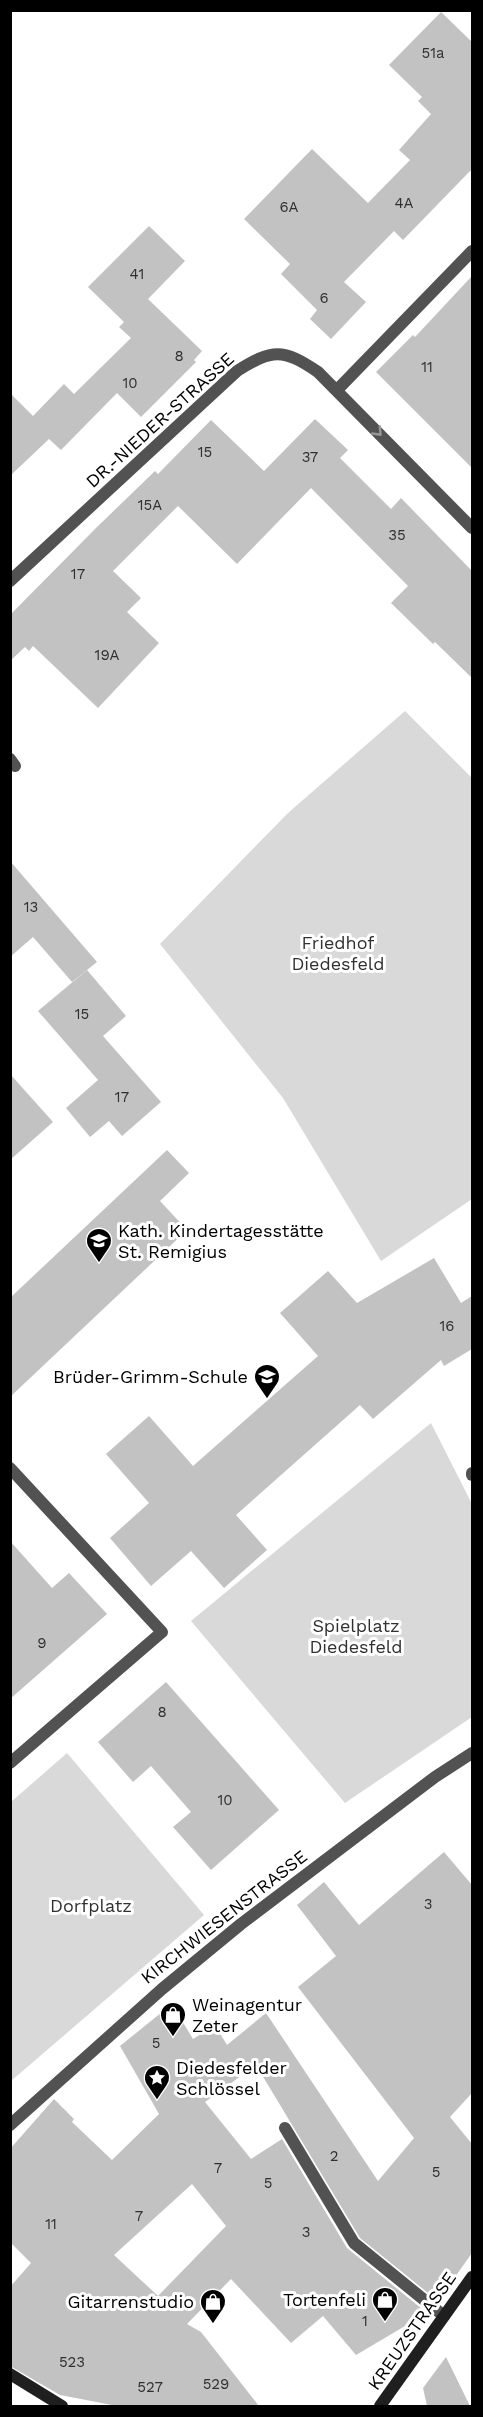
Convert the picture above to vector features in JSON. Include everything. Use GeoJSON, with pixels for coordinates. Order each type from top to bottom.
{"type":"FeatureCollection","features":[{"type":"Feature","properties":{"kind":"street"},"geometry":{"type":"LineString","coordinates":[[338,390],[472,251]]}},
{"type":"Feature","properties":{"kind":"street","name":"DR.-NIEDER-STRASSE"},"geometry":{"type":"LineString","coordinates":[[10,581],[237,371],[255,360],[275,353],[302,361],[318,372],[472,528]]}},
{"type":"Feature","properties":{"kind":"street"},"geometry":{"type":"LineString","coordinates":[[10,1468],[162,1632],[10,1763]]}},
{"type":"Feature","properties":{"kind":"street","name":"KIRCHWIESENSTRASSE"},"geometry":{"type":"LineString","coordinates":[[10,2125],[162,1989],[241,1924],[435,1777],[472,1753]]}},
{"type":"Feature","properties":{"kind":"street"},"geometry":{"type":"LineString","coordinates":[[285,2128],[354,2243],[444,2316]]}},
{"type":"Feature","properties":{"kind":"street","name":"KREUZSTRASSE"},"geometry":{"type":"LineString","coordinates":[[380,2406],[472,2277]]}},
{"type":"Feature","properties":{"kind":"street"},"geometry":{"type":"LineString","coordinates":[[10,2374],[62,2406]]}},
{"type":"Feature","properties":{"kind":"green space","name":"Friedhof Diedesfeld"},"geometry":{"type":"Polygon","coordinates":[[[405,711],[472,778],[472,1199],[381,1261],[283,1098],[160,944],[288,813],[405,711]]]}},
{"type":"Feature","properties":{"kind":"green space","name":"Spielplatz Diedesfeld"},"geometry":{"type":"Polygon","coordinates":[[[431,1423],[472,1504],[472,1717],[345,1803],[191,1621],[431,1423]]]}},
{"type":"Feature","properties":{"kind":"green space","name":"Dorfplatz"},"geometry":{"type":"Polygon","coordinates":[[[67,1753],[204,1915],[11,2081],[11,1802],[67,1753]]]}},
{"type":"Feature","properties":{"kind":"building"},"geometry":{"type":"Polygon","coordinates":[[[441,12],[472,42],[472,169],[403,240],[394,231],[344,282],[366,302],[331,339],[310,319],[317,310],[281,274],[290,264],[244,219],[312,149],[368,203],[410,160],[399,150],[431,114],[418,101],[422,97],[389,65],[441,12]]]}},
{"type":"Feature","properties":{"kind":"building"},"geometry":{"type":"Polygon","coordinates":[[[149,226],[185,261],[148,299],[202,351],[194,360],[196,362],[141,417],[117,393],[61,450],[49,439],[10,476],[10,393],[33,416],[64,384],[74,394],[131,338],[119,327],[124,322],[88,287],[149,226]]]}},
{"type":"Feature","properties":{"kind":"building"},"geometry":{"type":"Polygon","coordinates":[[[472,276],[472,468],[376,372],[413,335],[415,337],[472,276]]]}},
{"type":"Feature","properties":{"kind":"building"},"geometry":{"type":"Polygon","coordinates":[[[315,419],[348,450],[340,458],[391,509],[401,498],[472,571],[472,678],[391,603],[408,586],[311,488],[237,564],[178,506],[113,571],[141,598],[127,612],[159,643],[98,708],[33,646],[29,651],[25,647],[10,661],[10,615],[96,528],[155,471],[158,474],[211,420],[264,471],[315,419]]]}},
{"type":"Feature","properties":{"kind":"building"},"geometry":{"type":"Polygon","coordinates":[[[10,861],[97,962],[72,982],[33,937],[10,957],[10,861]]]}},
{"type":"Feature","properties":{"kind":"building"},"geometry":{"type":"Polygon","coordinates":[[[87,970],[126,1016],[103,1036],[161,1102],[122,1136],[109,1121],[90,1137],[66,1108],[98,1080],[38,1011],[87,970]]]}},
{"type":"Feature","properties":{"kind":"building"},"geometry":{"type":"Polygon","coordinates":[[[11,1075],[53,1122],[10,1160],[10,1152],[11,1075]]]}},
{"type":"Feature","properties":{"kind":"building","name":"Kath. Kindertagesstätte St. Remigius"},"geometry":{"type":"Polygon","coordinates":[[[167,1150],[189,1173],[160,1201],[187,1230],[10,1397],[10,1298],[167,1150]]]}},
{"type":"Feature","properties":{"kind":"building"},"geometry":{"type":"Polygon","coordinates":[[[434,1258],[461,1303],[472,1296],[472,1349],[444,1366],[441,1360],[373,1419],[360,1405],[236,1515],[267,1550],[224,1588],[191,1551],[151,1586],[110,1538],[149,1503],[106,1454],[149,1416],[193,1466],[318,1356],[280,1313],[328,1271],[357,1303],[434,1258]]]}},
{"type":"Feature","properties":{"kind":"building"},"geometry":{"type":"Polygon","coordinates":[[[10,1541],[52,1588],[69,1573],[107,1614],[10,1699],[10,1541]]]}},
{"type":"Feature","properties":{"kind":"building"},"geometry":{"type":"Polygon","coordinates":[[[166,1682],[279,1810],[211,1870],[173,1827],[191,1812],[151,1766],[133,1782],[98,1742],[166,1682]]]}},
{"type":"Feature","properties":{"kind":"building"},"geometry":{"type":"Polygon","coordinates":[[[444,1852],[472,1885],[472,2093],[450,2117],[472,2144],[472,2253],[438,2301],[360,2238],[256,2065],[205,2102],[251,2159],[282,2139],[347,2248],[427,2313],[356,2355],[323,2316],[291,2343],[231,2279],[187,2324],[201,2332],[259,2406],[117,2406],[60,2395],[10,2366],[10,2287],[31,2263],[10,2242],[10,2149],[54,2099],[74,2119],[72,2122],[112,2160],[159,2114],[120,2046],[172,2004],[193,2039],[215,2025],[227,2045],[266,2013],[378,2181],[414,2138],[298,1987],[336,1956],[297,1905],[324,1882],[359,1925],[444,1852]],[[192,2184],[114,2255],[158,2296],[226,2226],[192,2184]]]}},
{"type":"Feature","properties":{"kind":"building"},"geometry":{"type":"Polygon","coordinates":[[[446,2357],[470,2406],[427,2406],[423,2388],[446,2357]]]}},
{"type":"Feature","properties":{"kind":"place","name":"Kath. Kindertagesstätte St. Remigius"},"geometry":{"type":"Point","coordinates":[99,1264]}},
{"type":"Feature","properties":{"kind":"place","name":"Brüder-Grimm-Schule"},"geometry":{"type":"Point","coordinates":[267,1400]}},
{"type":"Feature","properties":{"kind":"place","name":"Weinagentur Zeter"},"geometry":{"type":"Point","coordinates":[173,2038]}},
{"type":"Feature","properties":{"kind":"place","name":"Diedesfelder Schlössel"},"geometry":{"type":"Point","coordinates":[157,2101]}},
{"type":"Feature","properties":{"kind":"place","name":"Tortenfeli"},"geometry":{"type":"Point","coordinates":[385,2323]}},
{"type":"Feature","properties":{"kind":"place","name":"Gitarrenstudio"},"geometry":{"type":"Point","coordinates":[213,2325]}}]}
